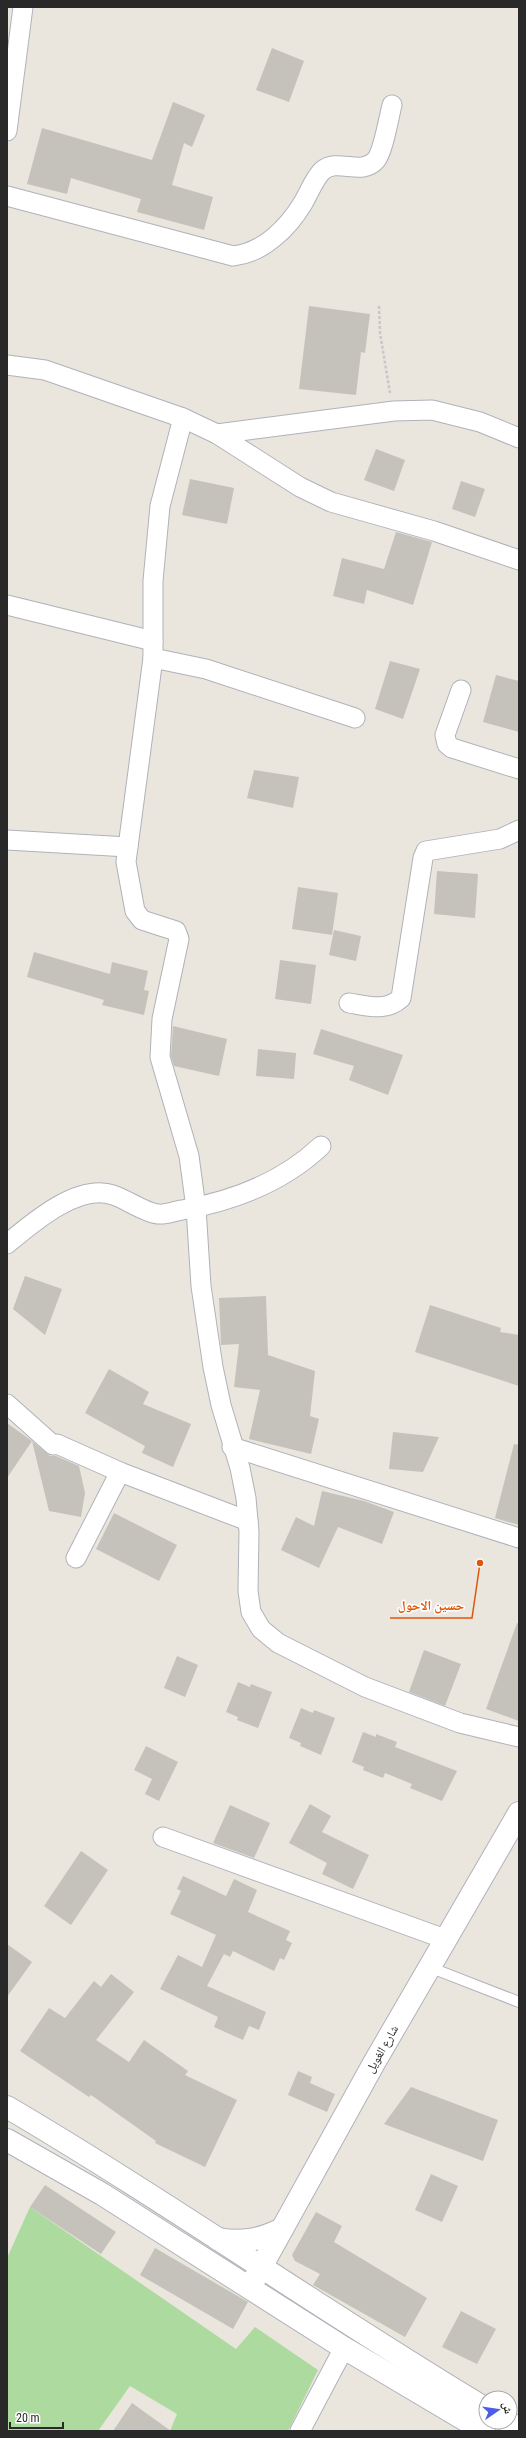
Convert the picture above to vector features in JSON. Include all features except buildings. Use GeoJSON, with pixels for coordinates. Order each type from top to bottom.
{"type":"FeatureCollection","features":[{"type":"Feature","properties":{"kind":"street"},"geometry":{"type":"LineString","coordinates":[[7,132],[23,7]]}},
{"type":"Feature","properties":{"kind":"street"},"geometry":{"type":"LineString","coordinates":[[7,196],[234,256],[247,255],[261,249],[289,222],[322,171],[333,165],[359,168],[371,166],[378,159],[392,105]]}},
{"type":"Feature","properties":{"kind":"street"},"geometry":{"type":"LineString","coordinates":[[7,365],[45,370],[183,418],[217,434],[300,487],[331,502],[434,532],[519,560]]}},
{"type":"Feature","properties":{"kind":"street"},"geometry":{"type":"LineString","coordinates":[[217,434],[394,411],[432,410],[480,422],[519,438]]}},
{"type":"Feature","properties":{"kind":"street"},"geometry":{"type":"LineString","coordinates":[[183,418],[160,506],[153,580],[153,649],[126,862],[135,911],[142,920],[171,928],[178,934],[179,944],[162,1019],[160,1057],[189,1156],[196,1208],[201,1286],[213,1367],[232,1447],[240,1468],[248,1521],[248,1592],[251,1612],[261,1629],[278,1643],[364,1688],[460,1722],[519,1737]]}},
{"type":"Feature","properties":{"kind":"street"},"geometry":{"type":"LineString","coordinates":[[7,605],[153,649],[206,669],[356,718]]}},
{"type":"Feature","properties":{"kind":"street"},"geometry":{"type":"LineString","coordinates":[[462,690],[445,735],[447,744],[452,748],[519,768]]}},
{"type":"Feature","properties":{"kind":"street"},"geometry":{"type":"LineString","coordinates":[[349,1003],[380,1007],[393,1005],[401,998],[423,858],[426,851],[500,839],[519,830]]}},
{"type":"Feature","properties":{"kind":"street"},"geometry":{"type":"LineString","coordinates":[[7,840],[128,847]]}},
{"type":"Feature","properties":{"kind":"street"},"geometry":{"type":"LineString","coordinates":[[7,1244],[52,1211],[80,1196],[93,1192],[113,1195],[157,1214],[196,1208],[241,1194],[286,1174],[302,1163],[321,1146]]}},
{"type":"Feature","properties":{"kind":"street"},"geometry":{"type":"LineString","coordinates":[[7,1404],[53,1445],[57,1444],[120,1472],[248,1521]]}},
{"type":"Feature","properties":{"kind":"street"},"geometry":{"type":"LineString","coordinates":[[232,1447],[519,1538]]}},
{"type":"Feature","properties":{"kind":"street"},"geometry":{"type":"LineString","coordinates":[[76,1558],[120,1472]]}},
{"type":"Feature","properties":{"kind":"street","name":"شارع الغويل"},"geometry":{"type":"LineString","coordinates":[[250,2288],[429,1967],[490,1867],[519,1813]]}},
{"type":"Feature","properties":{"kind":"street"},"geometry":{"type":"LineString","coordinates":[[163,1837],[445,1939]]}},
{"type":"Feature","properties":{"kind":"street"},"geometry":{"type":"LineString","coordinates":[[7,2108],[216,2238],[404,2360],[478,2404]]}},
{"type":"Feature","properties":{"kind":"street"},"geometry":{"type":"LineString","coordinates":[[7,2140],[102,2194],[344,2348],[484,2431]]}},
{"type":"Feature","properties":{"kind":"street"},"geometry":{"type":"LineString","coordinates":[[216,2238],[250,2240],[270,2236],[282,2229]]}},
{"type":"Feature","properties":{"kind":"street"},"geometry":{"type":"LineString","coordinates":[[282,2229],[282,2262],[291,2287]]}},
{"type":"Feature","properties":{"kind":"street"},"geometry":{"type":"LineString","coordinates":[[300,2431],[344,2348]]}},
{"type":"Feature","properties":{"kind":"lane"},"geometry":{"type":"LineString","coordinates":[[429,1967],[519,2002]]}},
{"type":"Feature","properties":{"kind":"path"},"geometry":{"type":"LineString","coordinates":[[379,306],[384,368],[394,411]]}},
{"type":"Feature","properties":{"kind":"green space"},"geometry":{"type":"Polygon","coordinates":[[[30,2207],[236,2349],[255,2327],[318,2370],[288,2431],[170,2431],[177,2414],[130,2386],[98,2431],[7,2431],[7,2258],[30,2207]]]}},
{"type":"Feature","properties":{"kind":"place","name":"حسين الاحول"},"geometry":{"type":"Point","coordinates":[480,1563]}}]}
